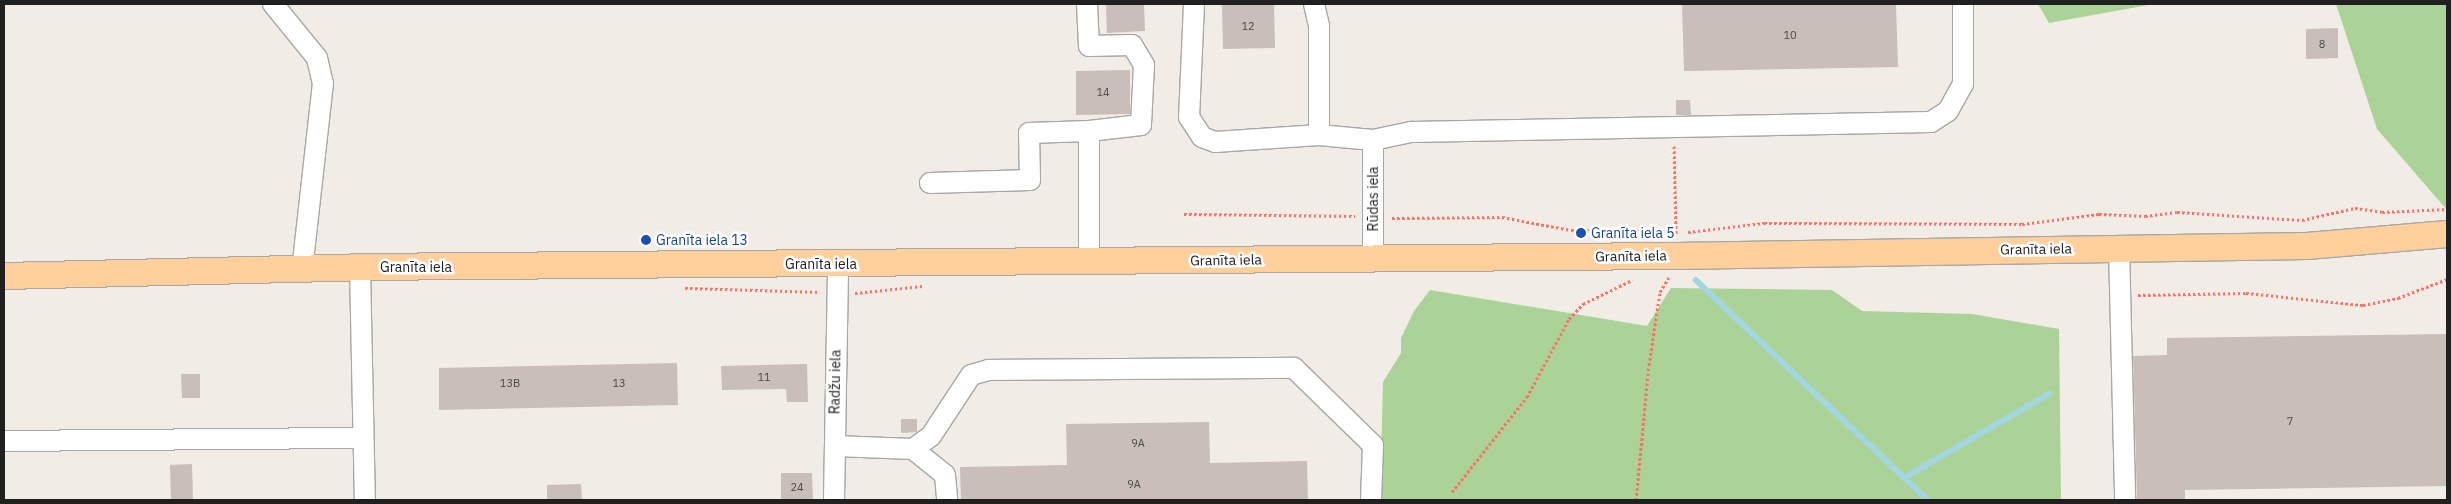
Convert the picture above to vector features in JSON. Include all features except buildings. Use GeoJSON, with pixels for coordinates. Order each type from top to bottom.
{"type":"FeatureCollection","features":[{"type":"Feature","properties":{"kind":"main road","name":"Granīta iela"},"geometry":{"type":"LineString","coordinates":[[4,276],[360,267],[1373,259],[1676,245],[2307,246],[2447,234]]}},
{"type":"Feature","properties":{"kind":"street"},"geometry":{"type":"LineString","coordinates":[[273,4],[317,58],[323,83],[302,269]]}},
{"type":"Feature","properties":{"kind":"street"},"geometry":{"type":"LineString","coordinates":[[930,183],[1030,180],[1029,133],[1089,131],[1141,125],[1144,65],[1132,45],[1088,46],[1087,4]]}},
{"type":"Feature","properties":{"kind":"street"},"geometry":{"type":"LineString","coordinates":[[1194,4],[1189,103],[1193,128],[1215,142],[1318,135],[1373,140],[1412,132],[1931,122],[1958,99],[1963,84],[1963,4]]}},
{"type":"Feature","properties":{"kind":"street"},"geometry":{"type":"LineString","coordinates":[[1314,4],[1319,26],[1318,135]]}},
{"type":"Feature","properties":{"kind":"street"},"geometry":{"type":"LineString","coordinates":[[1089,131],[1089,262]]}},
{"type":"Feature","properties":{"kind":"street","name":"Rūdas iela"},"geometry":{"type":"LineString","coordinates":[[1373,140],[1373,259]]}},
{"type":"Feature","properties":{"kind":"street"},"geometry":{"type":"LineString","coordinates":[[2119,247],[2125,500]]}},
{"type":"Feature","properties":{"kind":"street","name":"Radžu iela"},"geometry":{"type":"LineString","coordinates":[[834,500],[838,264]]}},
{"type":"Feature","properties":{"kind":"street"},"geometry":{"type":"LineString","coordinates":[[360,267],[365,500]]}},
{"type":"Feature","properties":{"kind":"street"},"geometry":{"type":"LineString","coordinates":[[912,449],[931,436],[971,375],[988,370],[1294,368],[1373,445],[1371,500]]}},
{"type":"Feature","properties":{"kind":"street"},"geometry":{"type":"LineString","coordinates":[[4,441],[363,438]]}},
{"type":"Feature","properties":{"kind":"street"},"geometry":{"type":"LineString","coordinates":[[834,446],[912,449],[946,476],[947,500]]}},
{"type":"Feature","properties":{"kind":"path"},"geometry":{"type":"LineString","coordinates":[[1636,500],[1659,301],[1676,245],[1674,128]]}},
{"type":"Feature","properties":{"kind":"path"},"geometry":{"type":"LineString","coordinates":[[1184,214],[1373,218],[1502,216],[1571,230],[1676,245],[1764,223],[2022,224],[2081,215],[2145,216],[2177,212],[2302,220],[2355,208],[2382,212],[2447,209]]}},
{"type":"Feature","properties":{"kind":"path"},"geometry":{"type":"LineString","coordinates":[[1452,492],[1527,397],[1569,319],[1583,304],[1639,278]]}},
{"type":"Feature","properties":{"kind":"path"},"geometry":{"type":"LineString","coordinates":[[2120,295],[2246,293],[2363,305],[2398,298],[2447,278]]}},
{"type":"Feature","properties":{"kind":"green space"},"geometry":{"type":"Polygon","coordinates":[[[2038,4],[2154,4],[2049,23],[2038,4]]]}},
{"type":"Feature","properties":{"kind":"green space"},"geometry":{"type":"Polygon","coordinates":[[[2336,4],[2447,4],[2447,210],[2377,129],[2336,4]]]}},
{"type":"Feature","properties":{"kind":"green space"},"geometry":{"type":"Polygon","coordinates":[[[1671,288],[1832,290],[1862,311],[1972,314],[2059,329],[2061,500],[1380,500],[1383,382],[1401,353],[1401,338],[1414,311],[1430,290],[1647,326],[1671,288]]]}},
{"type":"Feature","properties":{"kind":"waterway"},"geometry":{"type":"LineString","coordinates":[[1696,280],[1928,500]]}},
{"type":"Feature","properties":{"kind":"waterway"},"geometry":{"type":"LineString","coordinates":[[1904,478],[2049,394]]}},
{"type":"Feature","properties":{"kind":"place","name":"Granīta iela 5"},"geometry":{"type":"Point","coordinates":[1581,233]}},
{"type":"Feature","properties":{"kind":"place","name":"Granīta iela 13"},"geometry":{"type":"Point","coordinates":[646,240]}}]}
